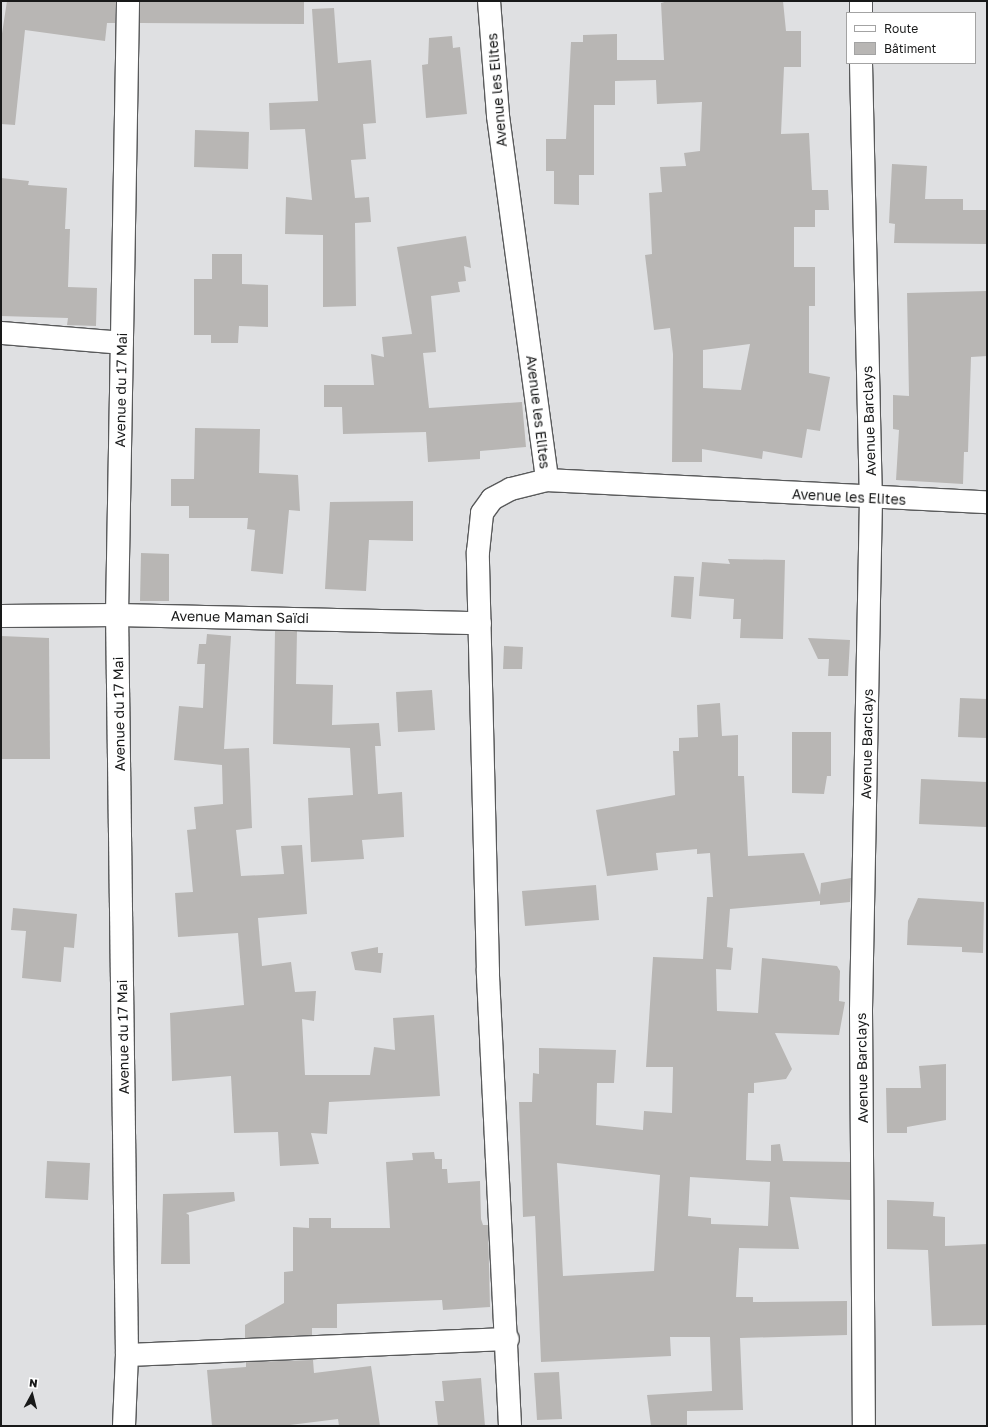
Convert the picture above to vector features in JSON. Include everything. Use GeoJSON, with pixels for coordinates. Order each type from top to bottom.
{"type":"FeatureCollection","features":[{"type":"Feature","properties":{"kind":"street","name":"Avenue du 17 Mai"},"geometry":{"type":"LineString","coordinates":[[124,1426],[127,1355],[117,615],[128,1]]}},
{"type":"Feature","properties":{"kind":"street","name":"Avenue les Elites"},"geometry":{"type":"LineString","coordinates":[[489,1],[498,116],[547,480],[871,498],[987,502]]}},
{"type":"Feature","properties":{"kind":"street"},"geometry":{"type":"LineString","coordinates":[[860,1],[860,12]]}},
{"type":"Feature","properties":{"kind":"street","name":"Avenue Barclays"},"geometry":{"type":"LineString","coordinates":[[861,64],[871,498],[861,1012],[864,1426]]}},
{"type":"Feature","properties":{"kind":"street"},"geometry":{"type":"LineString","coordinates":[[1,333],[122,343]]}},
{"type":"Feature","properties":{"kind":"street"},"geometry":{"type":"LineString","coordinates":[[510,1426],[508,1339],[488,972],[478,552],[482,513],[492,499],[511,489],[547,480]]}},
{"type":"Feature","properties":{"kind":"street","name":"Avenue Maman Saïdi"},"geometry":{"type":"LineString","coordinates":[[1,616],[117,615],[480,623]]}},
{"type":"Feature","properties":{"kind":"street"},"geometry":{"type":"LineString","coordinates":[[127,1355],[508,1339]]}},
{"type":"Feature","properties":{"kind":"building"},"geometry":{"type":"Polygon","coordinates":[[[7,1],[116,1],[115,23],[107,23],[105,41],[25,30],[15,125],[1,124],[1,40],[7,1]]]}},
{"type":"Feature","properties":{"kind":"building"},"geometry":{"type":"Polygon","coordinates":[[[140,1],[304,1],[304,24],[140,23],[140,1]]]}},
{"type":"Feature","properties":{"kind":"building"},"geometry":{"type":"Polygon","coordinates":[[[668,1],[783,1],[786,31],[801,31],[801,67],[784,67],[781,134],[809,133],[812,190],[828,190],[829,210],[815,210],[815,227],[794,227],[794,267],[815,267],[815,306],[809,306],[809,373],[830,377],[820,431],[807,429],[802,458],[763,451],[762,459],[702,449],[702,462],[672,462],[673,354],[670,328],[654,330],[645,255],[652,254],[649,193],[662,192],[660,167],[686,166],[684,153],[700,151],[702,102],[657,104],[656,80],[615,81],[615,105],[594,105],[594,175],[579,175],[579,205],[554,204],[554,171],[546,171],[546,139],[566,139],[571,42],[583,42],[583,35],[617,34],[617,60],[664,60],[661,3],[668,1]],[[750,344],[703,350],[703,388],[741,390],[750,344]]]}},
{"type":"Feature","properties":{"kind":"building"},"geometry":{"type":"Polygon","coordinates":[[[334,8],[338,63],[371,60],[376,123],[363,124],[366,159],[351,160],[355,198],[369,197],[371,222],[355,223],[356,306],[323,307],[323,235],[285,234],[286,197],[312,200],[305,129],[270,130],[269,103],[318,101],[312,9],[334,8]]]}},
{"type":"Feature","properties":{"kind":"building"},"geometry":{"type":"Polygon","coordinates":[[[452,36],[453,48],[460,47],[467,114],[426,118],[422,65],[428,64],[429,38],[452,36]]]}},
{"type":"Feature","properties":{"kind":"building"},"geometry":{"type":"Polygon","coordinates":[[[195,130],[249,132],[248,169],[194,167],[195,130]]]}},
{"type":"Feature","properties":{"kind":"building"},"geometry":{"type":"Polygon","coordinates":[[[892,164],[927,166],[925,199],[963,199],[963,210],[987,210],[987,244],[894,243],[895,224],[889,223],[892,164]]]}},
{"type":"Feature","properties":{"kind":"building"},"geometry":{"type":"Polygon","coordinates":[[[1,178],[29,181],[28,185],[67,188],[65,229],[70,229],[68,287],[97,288],[96,326],[67,325],[68,318],[1,316],[1,178]]]}},
{"type":"Feature","properties":{"kind":"building"},"geometry":{"type":"Polygon","coordinates":[[[466,236],[471,268],[464,266],[466,281],[458,282],[460,292],[431,296],[436,352],[423,353],[429,408],[522,402],[526,447],[480,451],[480,459],[428,462],[426,432],[343,434],[342,407],[324,407],[324,385],[374,385],[371,354],[384,357],[382,337],[412,334],[397,247],[466,236]]]}},
{"type":"Feature","properties":{"kind":"building"},"geometry":{"type":"Polygon","coordinates":[[[212,254],[242,254],[242,284],[268,285],[268,327],[239,326],[238,343],[211,343],[211,335],[194,335],[194,279],[212,279],[212,254]]]}},
{"type":"Feature","properties":{"kind":"building"},"geometry":{"type":"Polygon","coordinates":[[[987,291],[987,356],[971,357],[968,452],[964,452],[963,484],[896,480],[899,430],[893,429],[893,395],[909,396],[907,293],[987,291]]]}},
{"type":"Feature","properties":{"kind":"building"},"geometry":{"type":"Polygon","coordinates":[[[195,428],[260,429],[259,473],[298,475],[300,511],[289,510],[283,574],[251,571],[255,530],[247,529],[248,518],[189,518],[189,506],[171,506],[171,479],[194,479],[195,428]]]}},
{"type":"Feature","properties":{"kind":"building"},"geometry":{"type":"Polygon","coordinates":[[[413,501],[413,541],[369,540],[366,591],[325,589],[330,502],[413,501]]]}},
{"type":"Feature","properties":{"kind":"building"},"geometry":{"type":"Polygon","coordinates":[[[141,553],[169,554],[169,601],[140,601],[141,553]]]}},
{"type":"Feature","properties":{"kind":"building"},"geometry":{"type":"Polygon","coordinates":[[[728,559],[785,560],[783,639],[740,638],[741,619],[733,619],[734,599],[699,596],[702,562],[730,564],[728,559]]]}},
{"type":"Feature","properties":{"kind":"building"},"geometry":{"type":"Polygon","coordinates":[[[674,576],[694,577],[691,619],[671,617],[674,576]]]}},
{"type":"Feature","properties":{"kind":"building"},"geometry":{"type":"Polygon","coordinates":[[[275,631],[297,631],[296,684],[333,685],[332,725],[379,723],[381,746],[375,746],[378,794],[402,792],[404,837],[362,840],[364,859],[311,862],[308,798],[353,795],[350,748],[273,744],[275,631]]]}},
{"type":"Feature","properties":{"kind":"building"},"geometry":{"type":"Polygon","coordinates":[[[207,634],[231,636],[224,749],[249,748],[252,828],[236,830],[241,876],[284,874],[281,846],[302,845],[307,914],[258,918],[262,966],[291,962],[295,992],[316,991],[314,1021],[302,1019],[305,1075],[370,1075],[374,1047],[395,1050],[393,1018],[434,1015],[440,1096],[329,1102],[327,1134],[311,1133],[319,1164],[280,1166],[278,1132],[234,1133],[231,1076],[172,1081],[170,1013],[244,1005],[238,933],[178,937],[175,893],[193,892],[187,830],[196,829],[194,807],[223,804],[222,765],[174,760],[179,706],[203,708],[205,664],[197,664],[199,644],[206,644],[207,634]]]}},
{"type":"Feature","properties":{"kind":"building"},"geometry":{"type":"Polygon","coordinates":[[[1,636],[49,638],[50,759],[1,759],[1,636]]]}},
{"type":"Feature","properties":{"kind":"building"},"geometry":{"type":"Polygon","coordinates":[[[808,638],[850,640],[848,676],[828,676],[829,659],[818,659],[808,638]]]}},
{"type":"Feature","properties":{"kind":"building"},"geometry":{"type":"Polygon","coordinates":[[[504,646],[523,647],[522,669],[503,669],[504,646]]]}},
{"type":"Feature","properties":{"kind":"building"},"geometry":{"type":"Polygon","coordinates":[[[432,690],[435,730],[398,732],[396,692],[432,690]]]}},
{"type":"Feature","properties":{"kind":"building"},"geometry":{"type":"Polygon","coordinates":[[[960,698],[987,699],[986,738],[958,737],[960,698]]]}},
{"type":"Feature","properties":{"kind":"building"},"geometry":{"type":"Polygon","coordinates":[[[720,703],[722,736],[738,735],[738,776],[744,776],[748,856],[804,853],[820,895],[821,883],[851,878],[850,902],[820,905],[820,901],[730,909],[727,947],[733,948],[731,970],[716,969],[717,1011],[758,1013],[762,958],[837,966],[840,971],[839,1001],[845,1002],[839,1035],[775,1033],[792,1069],[786,1079],[754,1083],[754,1093],[748,1093],[746,1160],[771,1161],[771,1145],[780,1144],[783,1161],[850,1162],[850,1200],[790,1197],[799,1249],[739,1248],[736,1297],[753,1297],[753,1302],[847,1301],[847,1335],[740,1338],[743,1410],[687,1411],[687,1426],[651,1426],[647,1395],[712,1391],[710,1337],[670,1337],[671,1356],[541,1362],[535,1216],[523,1217],[519,1102],[532,1102],[533,1073],[539,1074],[539,1048],[616,1050],[614,1083],[597,1083],[596,1125],[643,1130],[644,1111],[672,1113],[673,1067],[646,1067],[653,957],[703,959],[707,897],[713,897],[710,853],[697,854],[697,849],[656,853],[658,870],[607,876],[596,810],[675,795],[673,751],[679,751],[679,738],[698,737],[697,705],[720,703]],[[557,1163],[563,1276],[654,1271],[660,1175],[557,1163]],[[690,1177],[688,1216],[711,1218],[711,1224],[768,1226],[770,1182],[690,1177]]]}},
{"type":"Feature","properties":{"kind":"building"},"geometry":{"type":"Polygon","coordinates":[[[792,732],[831,732],[831,776],[827,776],[824,794],[792,793],[792,732]]]}},
{"type":"Feature","properties":{"kind":"building"},"geometry":{"type":"Polygon","coordinates":[[[921,779],[987,782],[986,827],[919,824],[921,779]]]}},
{"type":"Feature","properties":{"kind":"building"},"geometry":{"type":"Polygon","coordinates":[[[596,885],[599,920],[525,926],[522,891],[596,885]]]}},
{"type":"Feature","properties":{"kind":"building"},"geometry":{"type":"Polygon","coordinates":[[[918,898],[984,902],[983,953],[962,952],[962,947],[907,945],[908,921],[918,898]]]}},
{"type":"Feature","properties":{"kind":"building"},"geometry":{"type":"Polygon","coordinates":[[[13,908],[77,914],[74,948],[64,947],[61,982],[22,978],[26,931],[11,930],[13,908]]]}},
{"type":"Feature","properties":{"kind":"building"},"geometry":{"type":"Polygon","coordinates":[[[378,947],[378,953],[383,953],[381,973],[355,970],[351,952],[378,947]]]}},
{"type":"Feature","properties":{"kind":"building"},"geometry":{"type":"Polygon","coordinates":[[[946,1064],[946,1120],[907,1127],[907,1133],[887,1133],[886,1088],[921,1088],[919,1066],[946,1064]]]}},
{"type":"Feature","properties":{"kind":"building"},"geometry":{"type":"Polygon","coordinates":[[[434,1152],[435,1159],[442,1159],[442,1169],[447,1169],[448,1183],[480,1181],[481,1219],[483,1225],[488,1225],[490,1307],[443,1310],[442,1300],[337,1304],[337,1328],[312,1328],[312,1335],[245,1338],[245,1325],[284,1303],[284,1272],[293,1271],[293,1227],[309,1228],[309,1218],[331,1218],[331,1228],[390,1228],[386,1162],[413,1160],[412,1153],[434,1152]]]}},
{"type":"Feature","properties":{"kind":"building"},"geometry":{"type":"Polygon","coordinates":[[[47,1161],[90,1163],[88,1200],[45,1198],[47,1161]]]}},
{"type":"Feature","properties":{"kind":"building"},"geometry":{"type":"Polygon","coordinates":[[[234,1192],[235,1201],[186,1213],[189,1215],[190,1264],[161,1264],[163,1194],[234,1192]]]}},
{"type":"Feature","properties":{"kind":"building"},"geometry":{"type":"Polygon","coordinates":[[[887,1200],[934,1202],[933,1216],[945,1217],[945,1246],[987,1244],[987,1325],[932,1326],[928,1250],[887,1249],[887,1200]]]}},
{"type":"Feature","properties":{"kind":"building"},"geometry":{"type":"Polygon","coordinates":[[[313,1360],[314,1373],[371,1366],[380,1426],[339,1426],[338,1419],[282,1426],[212,1426],[207,1370],[246,1367],[246,1362],[313,1360]]]}},
{"type":"Feature","properties":{"kind":"building"},"geometry":{"type":"Polygon","coordinates":[[[559,1372],[562,1419],[537,1420],[534,1373],[559,1372]]]}},
{"type":"Feature","properties":{"kind":"building"},"geometry":{"type":"Polygon","coordinates":[[[481,1378],[485,1426],[438,1426],[435,1401],[444,1401],[442,1381],[481,1378]]]}}]}
